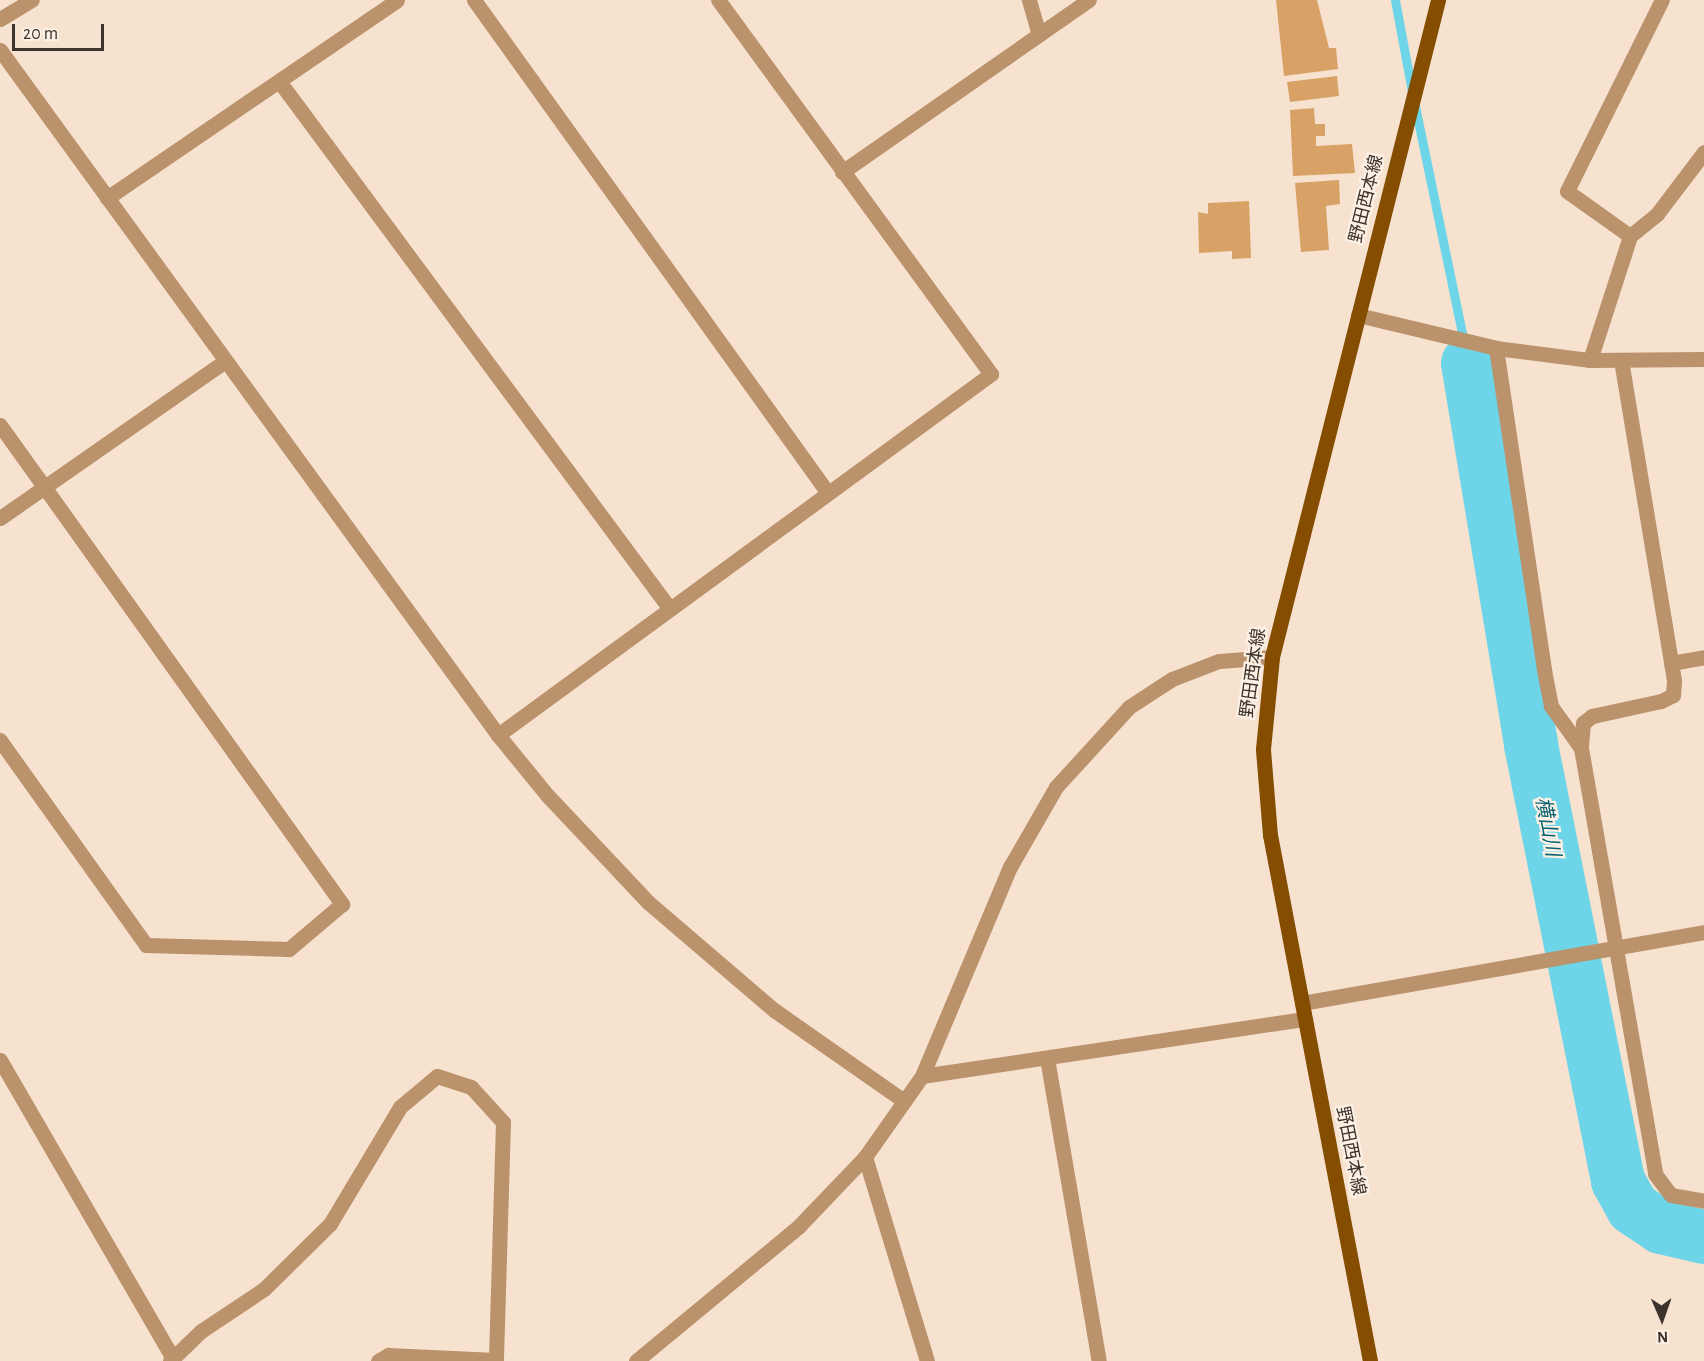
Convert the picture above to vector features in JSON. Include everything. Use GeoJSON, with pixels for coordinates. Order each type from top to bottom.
{"type":"FeatureCollection","features":[{"type":"Feature","properties":{"kind":"main road","name":"野田西本線"},"geometry":{"type":"LineString","coordinates":[[1370,1361],[1270,835],[1263,749],[1272,657],[1438,0]]}},
{"type":"Feature","properties":{"kind":"street"},"geometry":{"type":"LineString","coordinates":[[0,19],[32,0]]}},
{"type":"Feature","properties":{"kind":"street"},"geometry":{"type":"LineString","coordinates":[[107,198],[397,0]]}},
{"type":"Feature","properties":{"kind":"street"},"geometry":{"type":"LineString","coordinates":[[474,0],[828,493]]}},
{"type":"Feature","properties":{"kind":"street"},"geometry":{"type":"LineString","coordinates":[[1029,0],[1039,35]]}},
{"type":"Feature","properties":{"kind":"street"},"geometry":{"type":"LineString","coordinates":[[842,172],[1089,0]]}},
{"type":"Feature","properties":{"kind":"street"},"geometry":{"type":"LineString","coordinates":[[1630,236],[1567,191],[1662,0]]}},
{"type":"Feature","properties":{"kind":"street"},"geometry":{"type":"LineString","coordinates":[[498,735],[991,374],[842,172],[724,2]]}},
{"type":"Feature","properties":{"kind":"street"},"geometry":{"type":"LineString","coordinates":[[0,50],[224,362],[498,735],[649,903],[774,1010],[904,1101]]}},
{"type":"Feature","properties":{"kind":"street"},"geometry":{"type":"LineString","coordinates":[[279,81],[670,609]]}},
{"type":"Feature","properties":{"kind":"street"},"geometry":{"type":"LineString","coordinates":[[1590,360],[1630,236],[1657,214],[1704,152]]}},
{"type":"Feature","properties":{"kind":"street"},"geometry":{"type":"LineString","coordinates":[[1358,315],[1490,346],[1590,360],[1704,359]]}},
{"type":"Feature","properties":{"kind":"street"},"geometry":{"type":"LineString","coordinates":[[1490,346],[1551,706],[1581,748]]}},
{"type":"Feature","properties":{"kind":"street"},"geometry":{"type":"LineString","coordinates":[[1621,360],[1671,663],[1673,695],[1592,716],[1583,723],[1581,748],[1613,948],[1655,1174],[1671,1195],[1704,1201]]}},
{"type":"Feature","properties":{"kind":"street"},"geometry":{"type":"LineString","coordinates":[[0,518],[224,362]]}},
{"type":"Feature","properties":{"kind":"street"},"geometry":{"type":"LineString","coordinates":[[0,425],[342,904],[289,949],[146,945],[0,740]]}},
{"type":"Feature","properties":{"kind":"street"},"geometry":{"type":"LineString","coordinates":[[636,1361],[799,1226],[865,1157],[922,1076],[1010,867],[1056,787],[1129,707],[1172,679],[1219,661],[1272,657]]}},
{"type":"Feature","properties":{"kind":"street"},"geometry":{"type":"LineString","coordinates":[[1671,663],[1704,657]]}},
{"type":"Feature","properties":{"kind":"street"},"geometry":{"type":"LineString","coordinates":[[1302,1003],[1704,932]]}},
{"type":"Feature","properties":{"kind":"street"},"geometry":{"type":"LineString","coordinates":[[922,1076],[1305,1019]]}},
{"type":"Feature","properties":{"kind":"street"},"geometry":{"type":"LineString","coordinates":[[1047,1058],[1099,1361]]}},
{"type":"Feature","properties":{"kind":"street"},"geometry":{"type":"LineString","coordinates":[[0,1060],[172,1359],[201,1332],[264,1289],[330,1224],[400,1107],[437,1076],[471,1087],[503,1122],[496,1360],[388,1355],[378,1361]]}},
{"type":"Feature","properties":{"kind":"street"},"geometry":{"type":"LineString","coordinates":[[865,1157],[927,1361]]}},
{"type":"Feature","properties":{"kind":"building"},"geometry":{"type":"Polygon","coordinates":[[[1276,0],[1317,0],[1329,48],[1336,48],[1338,69],[1284,76],[1276,0]]]}},
{"type":"Feature","properties":{"kind":"building"},"geometry":{"type":"Polygon","coordinates":[[[1337,76],[1339,96],[1290,102],[1287,82],[1337,76]]]}},
{"type":"Feature","properties":{"kind":"building"},"geometry":{"type":"Polygon","coordinates":[[[1314,108],[1315,124],[1325,124],[1325,136],[1316,136],[1316,146],[1352,144],[1355,173],[1293,176],[1290,110],[1314,108]]]}},
{"type":"Feature","properties":{"kind":"building"},"geometry":{"type":"Polygon","coordinates":[[[1339,180],[1340,204],[1326,206],[1329,250],[1301,252],[1295,183],[1339,180]]]}},
{"type":"Feature","properties":{"kind":"building"},"geometry":{"type":"Polygon","coordinates":[[[1249,201],[1251,258],[1232,259],[1232,251],[1199,253],[1198,212],[1208,214],[1208,203],[1249,201]]]}},
{"type":"Feature","properties":{"kind":"waterway"},"geometry":{"type":"LineString","coordinates":[[1395,0],[1412,92]]}},
{"type":"Feature","properties":{"kind":"waterway"},"geometry":{"type":"LineString","coordinates":[[1415,106],[1468,363]]}},
{"type":"Feature","properties":{"kind":"waterway","name":"横山川"},"geometry":{"type":"LineString","coordinates":[[1468,363],[1531,745],[1618,1181],[1633,1208],[1661,1227],[1704,1237]]}}]}
